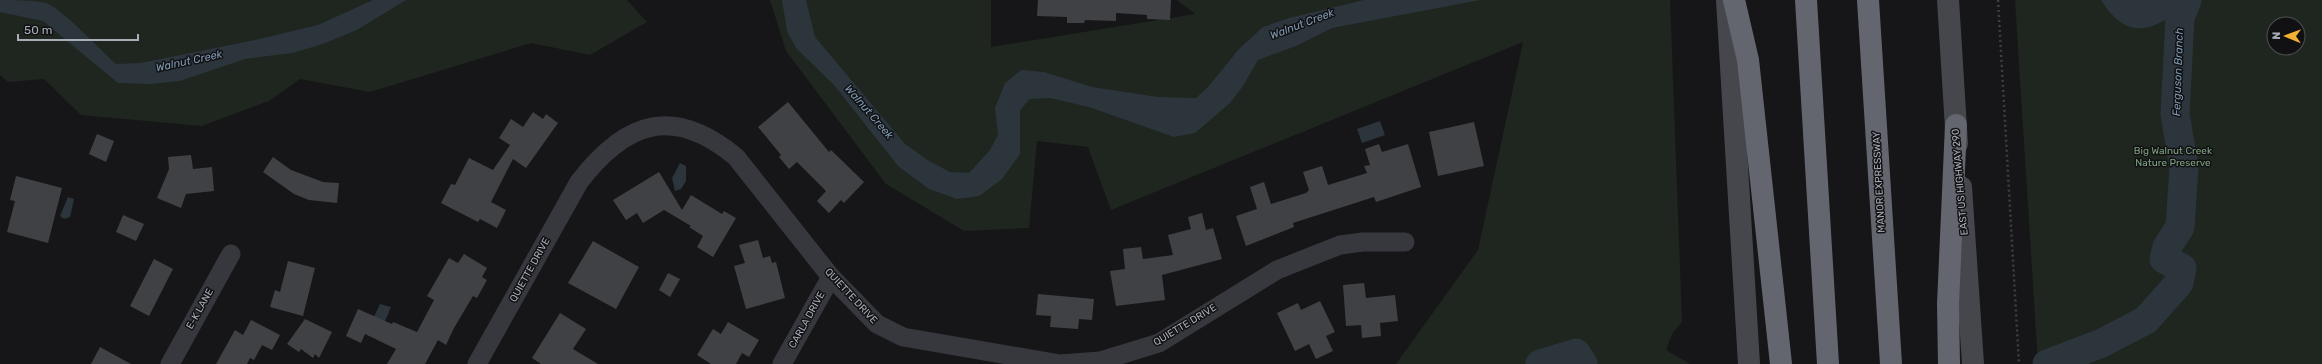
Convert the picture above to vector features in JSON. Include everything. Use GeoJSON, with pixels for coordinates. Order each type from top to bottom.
{"type":"FeatureCollection","features":[{"type":"Feature","properties":{"kind":"highway"},"geometry":{"type":"LineString","coordinates":[[1734,0],[1748,60],[1781,364]]}},
{"type":"Feature","properties":{"kind":"highway"},"geometry":{"type":"LineString","coordinates":[[1806,0],[1827,354]]}},
{"type":"Feature","properties":{"kind":"highway","name":"MANOR EXPRESSWAY"},"geometry":{"type":"LineString","coordinates":[[1868,0],[1891,364]]}},
{"type":"Feature","properties":{"kind":"highway"},"geometry":{"type":"LineString","coordinates":[[1949,364],[1948,304],[1956,125]]}},
{"type":"Feature","properties":{"kind":"main road"},"geometry":{"type":"LineString","coordinates":[[1727,0],[1749,364]]}},
{"type":"Feature","properties":{"kind":"main road","name":"EAST US HIGHWAY 290"},"geometry":{"type":"LineString","coordinates":[[1948,0],[1973,364]]}},
{"type":"Feature","properties":{"kind":"street","name":"QUIETTE DRIVE"},"geometry":{"type":"LineString","coordinates":[[477,364],[579,182],[596,159],[618,141],[639,130],[660,125],[682,128],[703,135],[720,144],[736,157],[831,276],[867,314],[889,332],[903,337],[1060,364],[1100,362],[1159,343],[1277,270],[1340,245],[1363,242],[1405,242]]}},
{"type":"Feature","properties":{"kind":"street","name":"E-K LANE"},"geometry":{"type":"LineString","coordinates":[[170,364],[231,254]]}},
{"type":"Feature","properties":{"kind":"street","name":"CARLA DRIVE"},"geometry":{"type":"LineString","coordinates":[[782,364],[831,276]]}},
{"type":"Feature","properties":{"kind":"path"},"geometry":{"type":"LineString","coordinates":[[1998,0],[2019,364]]}},
{"type":"Feature","properties":{"kind":"green space"},"geometry":{"type":"Polygon","coordinates":[[[0,0],[627,0],[647,22],[590,55],[531,43],[370,92],[300,79],[269,101],[202,126],[81,115],[44,79],[8,82],[0,75],[0,0]]]}},
{"type":"Feature","properties":{"kind":"green space"},"geometry":{"type":"Polygon","coordinates":[[[770,0],[991,0],[991,47],[1195,14],[1177,0],[1670,0],[1682,322],[1672,334],[1666,350],[1690,364],[1396,364],[1478,250],[1523,42],[1111,210],[1088,147],[1037,141],[1029,228],[964,231],[886,184],[786,51],[770,0]]]}},
{"type":"Feature","properties":{"kind":"green space","name":"Big Walnut Creek Nature Preserve"},"geometry":{"type":"Polygon","coordinates":[[[2015,0],[2322,0],[2322,364],[2038,364],[2015,0]]]}},
{"type":"Feature","properties":{"kind":"water","name":"Walnut Creek"},"geometry":{"type":"Polygon","coordinates":[[[0,0],[46,3],[54,7],[116,64],[141,63],[255,40],[318,25],[373,0],[406,0],[357,30],[320,45],[292,53],[245,59],[180,81],[149,84],[118,83],[43,21],[0,12],[0,0]]]}},
{"type":"Feature","properties":{"kind":"water","name":"Walnut Creek"},"geometry":{"type":"Polygon","coordinates":[[[782,0],[806,0],[815,37],[905,144],[929,161],[950,172],[969,173],[990,150],[998,135],[995,108],[1005,83],[1021,70],[1044,72],[1092,87],[1158,97],[1196,98],[1208,87],[1239,49],[1263,27],[1289,18],[1364,0],[1480,0],[1332,28],[1296,46],[1258,60],[1243,86],[1230,103],[1195,133],[1174,137],[1089,107],[1050,98],[1030,99],[1020,110],[1020,154],[1002,179],[979,196],[957,199],[929,189],[898,166],[834,85],[796,48],[787,31],[782,0]]]}},
{"type":"Feature","properties":{"kind":"water"},"geometry":{"type":"Polygon","coordinates":[[[2101,0],[2190,0],[2167,19],[2155,25],[2144,28],[2133,28],[2122,23],[2112,14],[2101,0]]]}},
{"type":"Feature","properties":{"kind":"water"},"geometry":{"type":"Polygon","coordinates":[[[1380,121],[1385,135],[1362,143],[1357,129],[1380,121]]]}},
{"type":"Feature","properties":{"kind":"water"},"geometry":{"type":"Polygon","coordinates":[[[680,163],[686,166],[686,181],[681,189],[675,191],[672,178],[680,163]]]}},
{"type":"Feature","properties":{"kind":"water"},"geometry":{"type":"Polygon","coordinates":[[[68,197],[74,199],[70,217],[64,219],[60,216],[68,197]]]}},
{"type":"Feature","properties":{"kind":"water"},"geometry":{"type":"Polygon","coordinates":[[[380,304],[391,307],[381,331],[370,325],[380,304]]]}},
{"type":"Feature","properties":{"kind":"building"},"geometry":{"type":"Polygon","coordinates":[[[1038,0],[1171,0],[1170,20],[1147,19],[1147,15],[1116,13],[1116,21],[1085,20],[1084,23],[1067,23],[1067,17],[1037,16],[1038,0]]]}},
{"type":"Feature","properties":{"kind":"building"},"geometry":{"type":"Polygon","coordinates":[[[788,102],[829,152],[831,150],[864,182],[844,203],[841,200],[829,213],[817,201],[826,191],[797,162],[789,169],[779,157],[781,155],[758,127],[788,102]]]}},
{"type":"Feature","properties":{"kind":"building"},"geometry":{"type":"Polygon","coordinates":[[[533,112],[543,119],[546,114],[558,123],[526,168],[513,159],[491,202],[506,210],[497,228],[480,219],[478,222],[441,203],[451,184],[455,185],[469,158],[493,170],[510,145],[499,138],[511,119],[523,127],[533,112]]]}},
{"type":"Feature","properties":{"kind":"building"},"geometry":{"type":"Polygon","coordinates":[[[1474,122],[1484,166],[1438,176],[1429,132],[1474,122]]]}},
{"type":"Feature","properties":{"kind":"building"},"geometry":{"type":"Polygon","coordinates":[[[97,134],[114,141],[106,162],[89,154],[97,134]]]}},
{"type":"Feature","properties":{"kind":"building"},"geometry":{"type":"Polygon","coordinates":[[[1379,144],[1382,152],[1408,144],[1421,187],[1376,202],[1374,197],[1293,223],[1294,227],[1246,246],[1236,216],[1257,209],[1250,187],[1264,182],[1271,204],[1306,193],[1309,190],[1303,172],[1322,166],[1328,185],[1367,173],[1364,166],[1370,165],[1365,149],[1379,144]]]}},
{"type":"Feature","properties":{"kind":"building"},"geometry":{"type":"Polygon","coordinates":[[[191,155],[193,169],[212,167],[214,191],[186,194],[181,208],[157,198],[169,169],[168,157],[191,155]]]}},
{"type":"Feature","properties":{"kind":"building"},"geometry":{"type":"Polygon","coordinates":[[[273,157],[291,170],[323,182],[339,183],[337,203],[309,200],[294,194],[263,172],[273,157]]]}},
{"type":"Feature","properties":{"kind":"building"},"geometry":{"type":"Polygon","coordinates":[[[659,172],[682,210],[691,195],[722,214],[724,211],[736,218],[713,257],[697,247],[703,236],[689,227],[691,226],[664,210],[643,223],[637,213],[626,220],[613,200],[659,172]]]}},
{"type":"Feature","properties":{"kind":"building"},"geometry":{"type":"Polygon","coordinates":[[[16,176],[62,188],[48,243],[7,232],[15,201],[10,200],[16,176]]]}},
{"type":"Feature","properties":{"kind":"building"},"geometry":{"type":"Polygon","coordinates":[[[1202,213],[1206,230],[1213,228],[1222,259],[1162,275],[1165,300],[1116,306],[1110,271],[1125,269],[1123,249],[1141,247],[1143,259],[1173,255],[1168,235],[1191,229],[1188,217],[1202,213]]]}},
{"type":"Feature","properties":{"kind":"building"},"geometry":{"type":"Polygon","coordinates":[[[123,215],[144,224],[136,241],[116,232],[123,215]]]}},
{"type":"Feature","properties":{"kind":"building"},"geometry":{"type":"Polygon","coordinates":[[[758,240],[763,258],[770,256],[772,263],[776,262],[785,298],[746,309],[734,266],[745,263],[739,245],[758,240]]]}},
{"type":"Feature","properties":{"kind":"building"},"geometry":{"type":"Polygon","coordinates":[[[593,241],[639,267],[616,309],[568,283],[593,241]]]}},
{"type":"Feature","properties":{"kind":"building"},"geometry":{"type":"Polygon","coordinates":[[[464,254],[487,268],[482,277],[487,280],[477,298],[473,296],[446,345],[438,340],[425,364],[387,364],[396,349],[365,334],[361,343],[346,336],[358,309],[392,324],[393,322],[417,332],[434,300],[427,296],[449,258],[458,263],[464,254]]]}},
{"type":"Feature","properties":{"kind":"building"},"geometry":{"type":"Polygon","coordinates":[[[154,259],[173,269],[149,316],[130,306],[154,259]]]}},
{"type":"Feature","properties":{"kind":"building"},"geometry":{"type":"Polygon","coordinates":[[[288,261],[315,268],[303,316],[270,307],[275,290],[280,292],[288,261]]]}},
{"type":"Feature","properties":{"kind":"building"},"geometry":{"type":"Polygon","coordinates":[[[668,273],[680,279],[670,297],[659,290],[668,273]]]}},
{"type":"Feature","properties":{"kind":"building"},"geometry":{"type":"Polygon","coordinates":[[[1364,283],[1366,298],[1395,295],[1398,321],[1380,323],[1381,336],[1362,338],[1361,325],[1346,326],[1343,285],[1364,283]]]}},
{"type":"Feature","properties":{"kind":"building"},"geometry":{"type":"Polygon","coordinates":[[[1038,294],[1094,299],[1092,320],[1079,319],[1078,329],[1050,327],[1051,316],[1036,315],[1038,294]]]}},
{"type":"Feature","properties":{"kind":"building"},"geometry":{"type":"Polygon","coordinates":[[[1320,301],[1335,332],[1326,336],[1333,351],[1316,359],[1309,344],[1295,351],[1277,313],[1298,303],[1301,310],[1320,301]]]}},
{"type":"Feature","properties":{"kind":"building"},"geometry":{"type":"Polygon","coordinates":[[[560,313],[586,329],[573,349],[598,364],[541,364],[532,358],[560,313]]]}},
{"type":"Feature","properties":{"kind":"building"},"geometry":{"type":"Polygon","coordinates":[[[305,319],[332,332],[319,358],[315,354],[313,358],[301,349],[299,352],[287,344],[305,319]]]}},
{"type":"Feature","properties":{"kind":"building"},"geometry":{"type":"Polygon","coordinates":[[[251,320],[280,335],[272,350],[262,345],[254,360],[250,358],[247,364],[216,364],[235,330],[243,335],[251,320]]]}},
{"type":"Feature","properties":{"kind":"building"},"geometry":{"type":"Polygon","coordinates":[[[728,322],[759,340],[749,357],[742,353],[736,364],[711,364],[697,355],[713,329],[721,334],[728,322]]]}},
{"type":"Feature","properties":{"kind":"building"},"geometry":{"type":"Polygon","coordinates":[[[100,347],[131,364],[91,364],[100,347]]]}},
{"type":"Feature","properties":{"kind":"waterway","name":"Ferguson Branch"},"geometry":{"type":"LineString","coordinates":[[2047,364],[2102,343],[2146,320],[2179,283],[2182,268],[2164,259],[2167,247],[2180,227],[2184,168],[2175,114],[2180,18],[2187,0]]}},
{"type":"Feature","properties":{"kind":"waterway","name":"Ferguson Branch"},"geometry":{"type":"LineString","coordinates":[[1540,364],[1576,353],[1583,364]]}}]}
